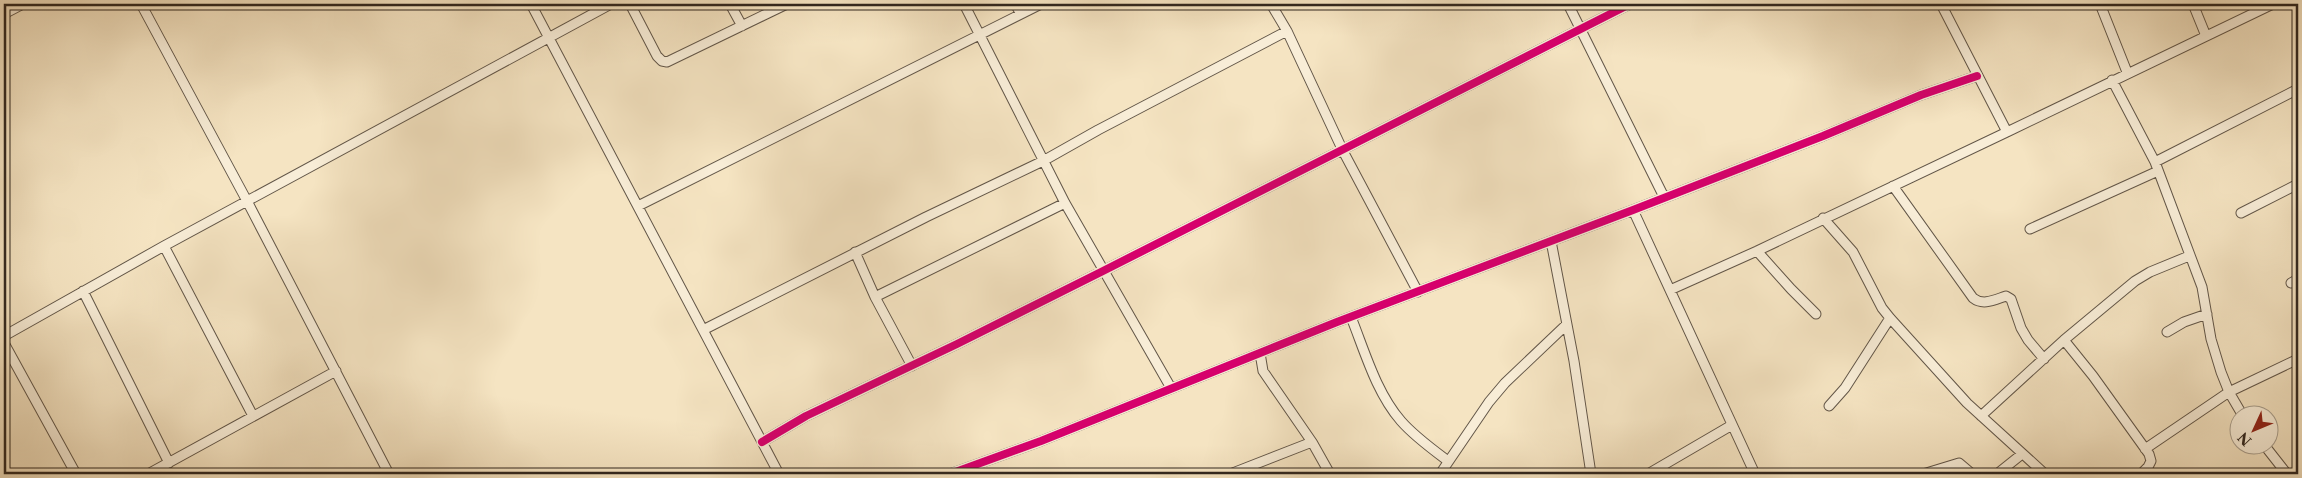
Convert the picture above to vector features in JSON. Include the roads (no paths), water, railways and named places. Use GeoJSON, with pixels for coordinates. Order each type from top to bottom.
{"type":"FeatureCollection","features":[{"type":"Feature","properties":{"kind":"street"},"geometry":{"type":"LineString","coordinates":[[4,14],[23,4]]}},
{"type":"Feature","properties":{"kind":"street"},"geometry":{"type":"LineString","coordinates":[[140,4],[247,201],[389,474]]}},
{"type":"Feature","properties":{"kind":"street"},"geometry":{"type":"LineString","coordinates":[[531,4],[779,474]]}},
{"type":"Feature","properties":{"kind":"street"},"geometry":{"type":"LineString","coordinates":[[4,336],[164,246],[548,36],[612,4]]}},
{"type":"Feature","properties":{"kind":"street"},"geometry":{"type":"LineString","coordinates":[[630,4],[662,62],[667,62],[787,4]]}},
{"type":"Feature","properties":{"kind":"street"},"geometry":{"type":"LineString","coordinates":[[730,4],[742,26]]}},
{"type":"Feature","properties":{"kind":"street"},"geometry":{"type":"LineString","coordinates":[[964,4],[1065,203],[1103,272],[1172,388]]}},
{"type":"Feature","properties":{"kind":"street"},"geometry":{"type":"LineString","coordinates":[[1015,4],[1021,14]]}},
{"type":"Feature","properties":{"kind":"street"},"geometry":{"type":"LineString","coordinates":[[638,206],[1041,4]]}},
{"type":"Feature","properties":{"kind":"street"},"geometry":{"type":"LineString","coordinates":[[1271,4],[1287,31],[1343,151],[1418,292]]}},
{"type":"Feature","properties":{"kind":"street"},"geometry":{"type":"LineString","coordinates":[[1568,4],[1664,197]]}},
{"type":"Feature","properties":{"kind":"street"},"geometry":{"type":"LineString","coordinates":[[762,442],[806,416],[1103,272],[1630,4]]}},
{"type":"Feature","properties":{"kind":"street"},"geometry":{"type":"LineString","coordinates":[[1940,4],[2007,132]]}},
{"type":"Feature","properties":{"kind":"street"},"geometry":{"type":"LineString","coordinates":[[2100,4],[2128,72]]}},
{"type":"Feature","properties":{"kind":"street"},"geometry":{"type":"LineString","coordinates":[[2193,4],[2206,36]]}},
{"type":"Feature","properties":{"kind":"street"},"geometry":{"type":"LineString","coordinates":[[1670,290],[1757,251],[2273,4]]}},
{"type":"Feature","properties":{"kind":"street"},"geometry":{"type":"LineString","coordinates":[[703,330],[855,252],[1043,161],[1287,31]]}},
{"type":"Feature","properties":{"kind":"street"},"geometry":{"type":"LineString","coordinates":[[950,474],[1351,317],[1823,136],[1921,95],[1977,76]]}},
{"type":"Feature","properties":{"kind":"street"},"geometry":{"type":"LineString","coordinates":[[2112,80],[2157,166],[2202,287],[2216,355],[2229,392],[2237,406]]}},
{"type":"Feature","properties":{"kind":"street"},"geometry":{"type":"LineString","coordinates":[[2030,229],[2157,166],[2298,90]]}},
{"type":"Feature","properties":{"kind":"street"},"geometry":{"type":"LineString","coordinates":[[2241,212],[2298,184]]}},
{"type":"Feature","properties":{"kind":"street"},"geometry":{"type":"LineString","coordinates":[[1893,186],[1973,298],[1979,302],[1986,302],[2006,296],[2012,299],[2021,328],[2044,359]]}},
{"type":"Feature","properties":{"kind":"street"},"geometry":{"type":"LineString","coordinates":[[875,296],[1065,203]]}},
{"type":"Feature","properties":{"kind":"street"},"geometry":{"type":"LineString","coordinates":[[1633,210],[1755,474]]}},
{"type":"Feature","properties":{"kind":"street"},"geometry":{"type":"LineString","coordinates":[[1823,218],[1853,252],[1882,308],[1890,318],[1981,416],[2045,474]]}},
{"type":"Feature","properties":{"kind":"street"},"geometry":{"type":"LineString","coordinates":[[1550,241],[1592,474]]}},
{"type":"Feature","properties":{"kind":"street"},"geometry":{"type":"LineString","coordinates":[[164,246],[253,416]]}},
{"type":"Feature","properties":{"kind":"street"},"geometry":{"type":"LineString","coordinates":[[1757,251],[1790,289],[1816,314]]}},
{"type":"Feature","properties":{"kind":"street"},"geometry":{"type":"LineString","coordinates":[[855,252],[875,296],[912,366]]}},
{"type":"Feature","properties":{"kind":"street"},"geometry":{"type":"LineString","coordinates":[[1981,416],[2064,340],[2135,281],[2150,272],[2189,256]]}},
{"type":"Feature","properties":{"kind":"street"},"geometry":{"type":"LineString","coordinates":[[83,291],[169,463]]}},
{"type":"Feature","properties":{"kind":"street"},"geometry":{"type":"LineString","coordinates":[[2167,332],[2184,322],[2207,314]]}},
{"type":"Feature","properties":{"kind":"street"},"geometry":{"type":"LineString","coordinates":[[1351,317],[1381,390],[1392,409],[1402,422],[1448,461]]}},
{"type":"Feature","properties":{"kind":"street"},"geometry":{"type":"LineString","coordinates":[[1829,406],[1845,388],[1890,318]]}},
{"type":"Feature","properties":{"kind":"street"},"geometry":{"type":"LineString","coordinates":[[1440,474],[1505,383],[1566,325]]}},
{"type":"Feature","properties":{"kind":"street"},"geometry":{"type":"LineString","coordinates":[[2064,340],[2093,376],[2145,449],[2151,461],[2141,474]]}},
{"type":"Feature","properties":{"kind":"street"},"geometry":{"type":"LineString","coordinates":[[4,343],[76,474]]}},
{"type":"Feature","properties":{"kind":"street"},"geometry":{"type":"LineString","coordinates":[[1260,353],[1263,372],[1312,442],[1330,474]]}},
{"type":"Feature","properties":{"kind":"street"},"geometry":{"type":"LineString","coordinates":[[2145,449],[2229,392],[2298,360]]}},
{"type":"Feature","properties":{"kind":"street"},"geometry":{"type":"LineString","coordinates":[[148,474],[336,371]]}},
{"type":"Feature","properties":{"kind":"street"},"geometry":{"type":"LineString","coordinates":[[1648,474],[1732,425]]}},
{"type":"Feature","properties":{"kind":"street"},"geometry":{"type":"LineString","coordinates":[[1230,474],[1312,442]]}},
{"type":"Feature","properties":{"kind":"street"},"geometry":{"type":"LineString","coordinates":[[1997,474],[2022,454]]}},
{"type":"Feature","properties":{"kind":"street"},"geometry":{"type":"LineString","coordinates":[[2273,456],[2287,474]]}},
{"type":"Feature","properties":{"kind":"street"},"geometry":{"type":"LineString","coordinates":[[1923,474],[1959,463],[1972,474]]}}]}
